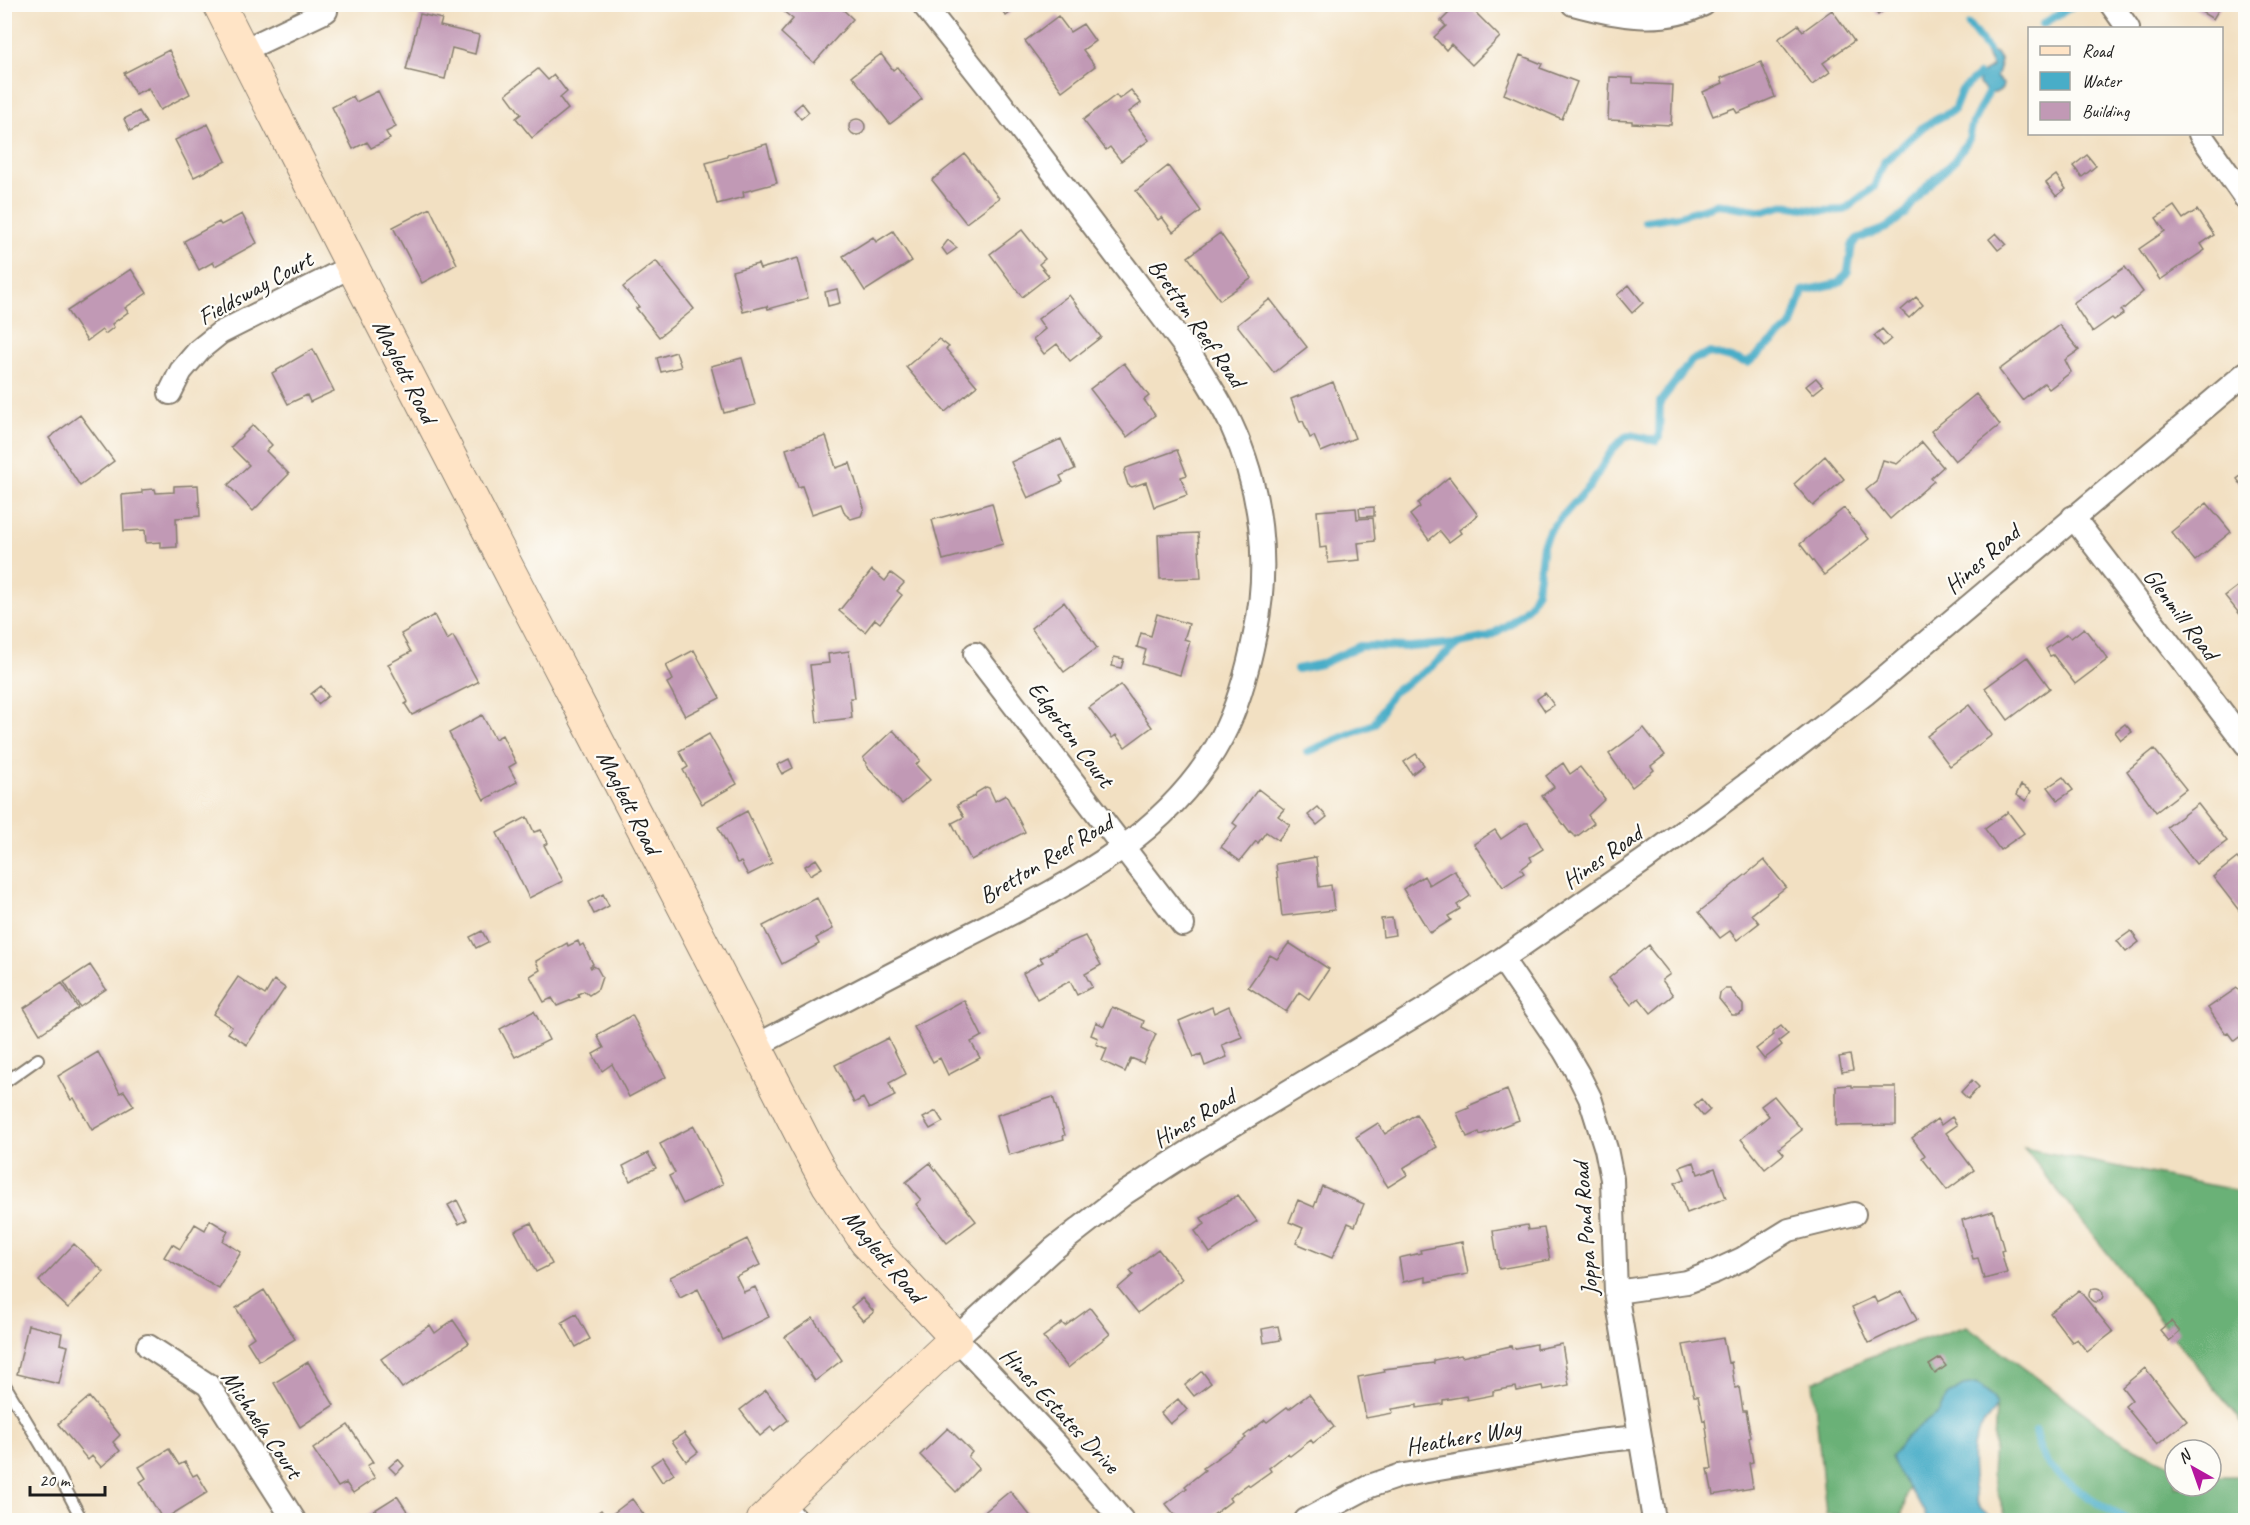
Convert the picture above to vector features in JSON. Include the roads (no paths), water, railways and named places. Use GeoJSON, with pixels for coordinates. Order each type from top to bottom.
{"type":"FeatureCollection","features":[{"type":"Feature","properties":{"kind":"street","name":"Magledt Road"},"geometry":{"type":"LineString","coordinates":[[219,4],[476,510],[807,1146],[865,1241],[956,1338]]}},
{"type":"Feature","properties":{"kind":"street","name":"Bretton Reef Road"},"geometry":{"type":"LineString","coordinates":[[756,1046],[1088,872],[1165,813],[1199,774],[1222,736],[1239,697],[1260,613],[1262,537],[1258,503],[1232,425],[1190,352],[923,4]]}},
{"type":"Feature","properties":{"kind":"street"},"geometry":{"type":"LineString","coordinates":[[1573,4],[1638,18],[1667,16],[1704,4]]}},
{"type":"Feature","properties":{"kind":"street"},"geometry":{"type":"LineString","coordinates":[[2111,4],[2127,27]]}},
{"type":"Feature","properties":{"kind":"street"},"geometry":{"type":"LineString","coordinates":[[242,51],[326,11]]}},
{"type":"Feature","properties":{"kind":"street"},"geometry":{"type":"LineString","coordinates":[[2201,135],[2246,199]]}},
{"type":"Feature","properties":{"kind":"street","name":"Fieldsway Court"},"geometry":{"type":"LineString","coordinates":[[170,393],[181,371],[199,350],[220,333],[352,266]]}},
{"type":"Feature","properties":{"kind":"street","name":"Hines Road"},"geometry":{"type":"LineString","coordinates":[[956,1338],[1052,1250],[1125,1193],[1198,1146],[1373,1042],[1502,959],[1646,859],[1782,759],[1865,694],[2246,373]]}},
{"type":"Feature","properties":{"kind":"street","name":"Glenmill Road"},"geometry":{"type":"LineString","coordinates":[[2073,517],[2246,744]]}},
{"type":"Feature","properties":{"kind":"street","name":"Edgerton Court"},"geometry":{"type":"LineString","coordinates":[[975,654],[1183,925]]}},
{"type":"Feature","properties":{"kind":"street","name":"Joppa Pond Road"},"geometry":{"type":"LineString","coordinates":[[1502,959],[1564,1050],[1593,1107],[1606,1149],[1612,1179],[1616,1292],[1654,1521]]}},
{"type":"Feature","properties":{"kind":"street"},"geometry":{"type":"LineString","coordinates":[[1616,1292],[1687,1282],[1733,1263],[1789,1230],[1854,1214]]}},
{"type":"Feature","properties":{"kind":"street"},"geometry":{"type":"LineString","coordinates":[[780,1515],[956,1338]]}},
{"type":"Feature","properties":{"kind":"street","name":"Hines Estates Drive"},"geometry":{"type":"LineString","coordinates":[[956,1338],[1056,1444],[1122,1521]]}},
{"type":"Feature","properties":{"kind":"street","name":"Michaela Court"},"geometry":{"type":"LineString","coordinates":[[148,1346],[208,1384],[294,1521]]}},
{"type":"Feature","properties":{"kind":"street","name":"Heathers Way"},"geometry":{"type":"LineString","coordinates":[[1306,1521],[1370,1486],[1399,1476],[1598,1441],[1639,1437]]}},
{"type":"Feature","properties":{"kind":"lane"},"geometry":{"type":"LineString","coordinates":[[4,1083],[38,1059]]}},
{"type":"Feature","properties":{"kind":"lane"},"geometry":{"type":"LineString","coordinates":[[4,1383],[57,1472],[82,1521]]}},
{"type":"Feature","properties":{"kind":"water"},"geometry":{"type":"Polygon","coordinates":[[[1988,50],[1996,53],[2001,61],[1996,77],[2003,84],[2002,89],[1995,93],[1988,93],[1979,84],[1979,75],[1993,66],[1986,54],[1988,50]]]}},
{"type":"Feature","properties":{"kind":"water"},"geometry":{"type":"Polygon","coordinates":[[[1977,1384],[1994,1400],[1995,1406],[1994,1411],[1979,1430],[1973,1445],[1975,1491],[1979,1506],[1995,1520],[1926,1520],[1925,1512],[1895,1468],[1891,1457],[1906,1437],[1939,1412],[1947,1396],[1963,1386],[1977,1384]]]}},
{"type":"Feature","properties":{"kind":"waterway"},"geometry":{"type":"LineString","coordinates":[[2043,24],[2074,5]]}},
{"type":"Feature","properties":{"kind":"waterway"},"geometry":{"type":"LineString","coordinates":[[1969,25],[1988,50]]}},
{"type":"Feature","properties":{"kind":"waterway"},"geometry":{"type":"LineString","coordinates":[[1645,221],[1679,216],[1718,204],[1764,211],[1785,205],[1822,211],[1844,210],[1874,187],[1884,162],[1924,126],[1954,110],[1962,90],[1979,75]]}},
{"type":"Feature","properties":{"kind":"waterway"},"geometry":{"type":"LineString","coordinates":[[1297,669],[1321,664],[1360,646],[1410,647],[1459,643],[1488,637],[1509,624],[1529,606],[1537,590],[1543,545],[1549,531],[1590,486],[1612,450],[1625,437],[1631,435],[1656,441],[1659,437],[1660,402],[1692,360],[1710,353],[1748,363],[1792,325],[1803,291],[1839,283],[1848,271],[1852,245],[1857,239],[1886,228],[1905,214],[1921,192],[1954,161],[1969,139],[1973,122],[1988,93]]}},
{"type":"Feature","properties":{"kind":"waterway"},"geometry":{"type":"LineString","coordinates":[[1307,752],[1374,724],[1392,693],[1431,667],[1459,643]]}},
{"type":"Feature","properties":{"kind":"waterway"},"geometry":{"type":"LineString","coordinates":[[2035,1431],[2042,1455],[2062,1478],[2127,1520]]}}]}
